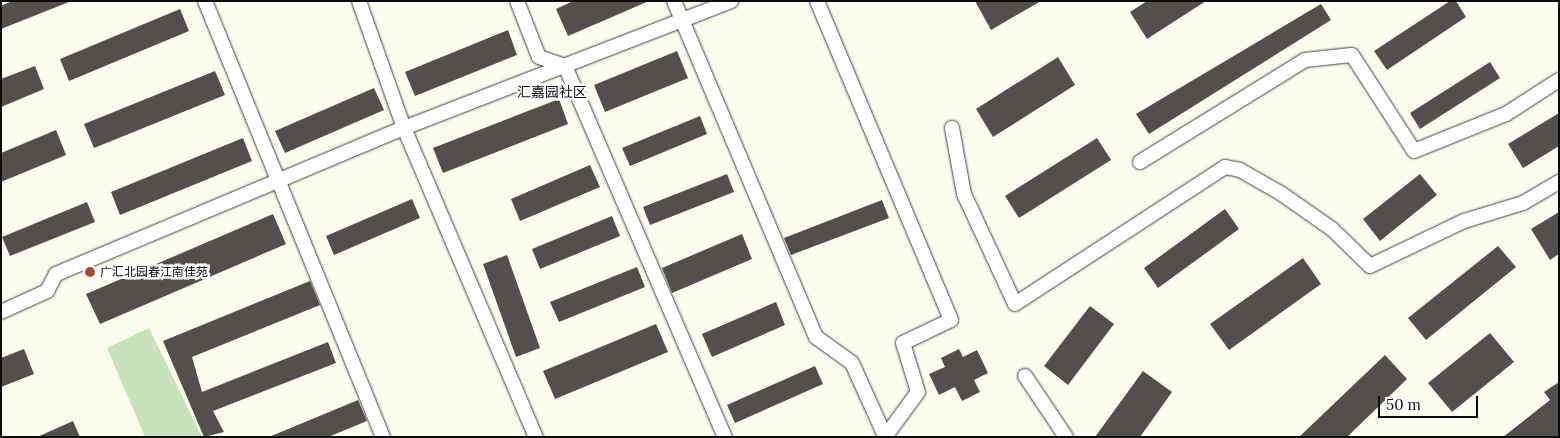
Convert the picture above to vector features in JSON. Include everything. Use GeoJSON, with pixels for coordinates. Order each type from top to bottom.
{"type":"FeatureCollection","features":[{"type":"Feature","properties":{"kind":"street"},"geometry":{"type":"LineString","coordinates":[[204,1],[281,182],[309,264],[383,437]]}},
{"type":"Feature","properties":{"kind":"street"},"geometry":{"type":"LineString","coordinates":[[359,1],[404,128],[536,437]]}},
{"type":"Feature","properties":{"kind":"street"},"geometry":{"type":"LineString","coordinates":[[517,1],[539,57],[565,66],[725,437]]}},
{"type":"Feature","properties":{"kind":"street"},"geometry":{"type":"LineString","coordinates":[[674,1],[816,337],[852,363],[885,436],[918,392],[903,343],[951,320],[817,1]]}},
{"type":"Feature","properties":{"kind":"street"},"geometry":{"type":"LineString","coordinates":[[1,312],[47,291],[56,274],[281,182],[404,128],[731,1]]}},
{"type":"Feature","properties":{"kind":"street"},"geometry":{"type":"LineString","coordinates":[[1140,162],[1305,60],[1352,55],[1414,151],[1506,114],[1559,80]]}},
{"type":"Feature","properties":{"kind":"street"},"geometry":{"type":"LineString","coordinates":[[952,128],[964,194],[1015,304],[1225,167],[1240,170],[1282,194],[1332,229],[1370,266],[1464,221],[1523,203],[1559,182]]}},
{"type":"Feature","properties":{"kind":"street"},"geometry":{"type":"LineString","coordinates":[[1025,376],[1066,437]]}},
{"type":"Feature","properties":{"kind":"green space"},"geometry":{"type":"Polygon","coordinates":[[[149,328],[202,437],[145,437],[107,348],[149,328]]]}},
{"type":"Feature","properties":{"kind":"building"},"geometry":{"type":"Polygon","coordinates":[[[12,1],[69,2],[1,29],[1,6],[12,1]]]}},
{"type":"Feature","properties":{"kind":"building"},"geometry":{"type":"Polygon","coordinates":[[[573,1],[649,1],[568,36],[556,9],[573,1]]]}},
{"type":"Feature","properties":{"kind":"building"},"geometry":{"type":"Polygon","coordinates":[[[975,1],[1041,1],[991,30],[975,1]]]}},
{"type":"Feature","properties":{"kind":"building"},"geometry":{"type":"Polygon","coordinates":[[[1147,1],[1206,1],[1147,39],[1130,12],[1147,1]]]}},
{"type":"Feature","properties":{"kind":"building"},"geometry":{"type":"Polygon","coordinates":[[[1450,1],[1456,1],[1466,17],[1387,70],[1374,51],[1450,1]]]}},
{"type":"Feature","properties":{"kind":"building"},"geometry":{"type":"Polygon","coordinates":[[[1321,4],[1331,20],[1149,134],[1136,114],[1321,4]]]}},
{"type":"Feature","properties":{"kind":"building"},"geometry":{"type":"Polygon","coordinates":[[[180,9],[189,31],[69,81],[60,59],[180,9]]]}},
{"type":"Feature","properties":{"kind":"building"},"geometry":{"type":"Polygon","coordinates":[[[508,30],[517,55],[415,96],[405,72],[508,30]]]}},
{"type":"Feature","properties":{"kind":"building"},"geometry":{"type":"Polygon","coordinates":[[[677,51],[688,78],[605,112],[594,85],[677,51]]]}},
{"type":"Feature","properties":{"kind":"building"},"geometry":{"type":"Polygon","coordinates":[[[1058,57],[1075,85],[993,137],[976,109],[1058,57]]]}},
{"type":"Feature","properties":{"kind":"building"},"geometry":{"type":"Polygon","coordinates":[[[1490,62],[1500,78],[1420,129],[1410,113],[1490,62]]]}},
{"type":"Feature","properties":{"kind":"building"},"geometry":{"type":"Polygon","coordinates":[[[35,66],[44,89],[1,107],[1,79],[35,66]]]}},
{"type":"Feature","properties":{"kind":"building"},"geometry":{"type":"Polygon","coordinates":[[[215,71],[225,95],[94,148],[84,124],[215,71]]]}},
{"type":"Feature","properties":{"kind":"building"},"geometry":{"type":"Polygon","coordinates":[[[374,88],[384,110],[285,153],[275,131],[374,88]]]}},
{"type":"Feature","properties":{"kind":"building"},"geometry":{"type":"Polygon","coordinates":[[[559,99],[568,124],[443,173],[433,148],[559,99]]]}},
{"type":"Feature","properties":{"kind":"building"},"geometry":{"type":"Polygon","coordinates":[[[1559,113],[1559,146],[1523,168],[1508,144],[1559,113]]]}},
{"type":"Feature","properties":{"kind":"building"},"geometry":{"type":"Polygon","coordinates":[[[700,116],[707,134],[630,166],[622,148],[700,116]]]}},
{"type":"Feature","properties":{"kind":"building"},"geometry":{"type":"Polygon","coordinates":[[[56,130],[66,155],[1,182],[1,153],[56,130]]]}},
{"type":"Feature","properties":{"kind":"building"},"geometry":{"type":"Polygon","coordinates":[[[243,138],[252,161],[120,215],[111,192],[243,138]]]}},
{"type":"Feature","properties":{"kind":"building"},"geometry":{"type":"Polygon","coordinates":[[[1097,138],[1111,160],[1019,218],[1005,196],[1097,138]]]}},
{"type":"Feature","properties":{"kind":"building"},"geometry":{"type":"Polygon","coordinates":[[[590,165],[600,187],[520,221],[511,199],[590,165]]]}},
{"type":"Feature","properties":{"kind":"building"},"geometry":{"type":"Polygon","coordinates":[[[727,174],[734,192],[650,225],[643,207],[727,174]]]}},
{"type":"Feature","properties":{"kind":"building"},"geometry":{"type":"Polygon","coordinates":[[[1420,174],[1437,195],[1380,241],[1363,219],[1420,174]]]}},
{"type":"Feature","properties":{"kind":"building"},"geometry":{"type":"Polygon","coordinates":[[[412,199],[420,218],[334,255],[326,236],[412,199]]]}},
{"type":"Feature","properties":{"kind":"building"},"geometry":{"type":"Polygon","coordinates":[[[882,200],[889,218],[791,255],[784,238],[882,200]]]}},
{"type":"Feature","properties":{"kind":"building"},"geometry":{"type":"Polygon","coordinates":[[[87,202],[95,222],[10,256],[2,237],[87,202]]]}},
{"type":"Feature","properties":{"kind":"building"},"geometry":{"type":"Polygon","coordinates":[[[1225,209],[1239,229],[1158,288],[1144,268],[1225,209]]]}},
{"type":"Feature","properties":{"kind":"building"},"geometry":{"type":"Polygon","coordinates":[[[1559,212],[1559,254],[1550,260],[1531,229],[1559,212]]]}},
{"type":"Feature","properties":{"kind":"building"},"geometry":{"type":"Polygon","coordinates":[[[273,214],[286,244],[100,324],[86,294],[273,214]]]}},
{"type":"Feature","properties":{"kind":"building"},"geometry":{"type":"Polygon","coordinates":[[[612,216],[620,236],[540,269],[532,249],[612,216]]]}},
{"type":"Feature","properties":{"kind":"building"},"geometry":{"type":"Polygon","coordinates":[[[742,234],[752,259],[672,293],[662,268],[742,234]]]}},
{"type":"Feature","properties":{"kind":"building"},"geometry":{"type":"Polygon","coordinates":[[[1498,246],[1516,267],[1426,340],[1408,318],[1498,246]]]}},
{"type":"Feature","properties":{"kind":"building"},"geometry":{"type":"Polygon","coordinates":[[[507,255],[540,348],[516,357],[483,264],[507,255]]]}},
{"type":"Feature","properties":{"kind":"building"},"geometry":{"type":"Polygon","coordinates":[[[1303,258],[1321,284],[1229,350],[1210,324],[1303,258]]]}},
{"type":"Feature","properties":{"kind":"building"},"geometry":{"type":"Polygon","coordinates":[[[637,267],[645,287],[559,322],[550,302],[637,267]]]}},
{"type":"Feature","properties":{"kind":"building"},"geometry":{"type":"Polygon","coordinates":[[[310,281],[320,305],[192,357],[202,392],[328,342],[336,363],[213,411],[224,432],[204,437],[163,341],[310,281]]]}},
{"type":"Feature","properties":{"kind":"building"},"geometry":{"type":"Polygon","coordinates":[[[776,302],[785,325],[712,357],[702,334],[776,302]]]}},
{"type":"Feature","properties":{"kind":"building"},"geometry":{"type":"Polygon","coordinates":[[[1090,306],[1114,324],[1068,385],[1044,366],[1090,306]]]}},
{"type":"Feature","properties":{"kind":"building"},"geometry":{"type":"Polygon","coordinates":[[[656,324],[668,352],[555,399],[543,371],[656,324]]]}},
{"type":"Feature","properties":{"kind":"building"},"geometry":{"type":"Polygon","coordinates":[[[1490,333],[1514,362],[1452,412],[1428,383],[1490,333]]]}},
{"type":"Feature","properties":{"kind":"building"},"geometry":{"type":"Polygon","coordinates":[[[24,349],[34,374],[1,387],[1,358],[24,349]]]}},
{"type":"Feature","properties":{"kind":"building"},"geometry":{"type":"Polygon","coordinates":[[[959,349],[963,357],[977,350],[988,373],[974,380],[980,392],[962,401],[955,387],[939,395],[929,374],[945,367],[941,358],[959,349]]]}},
{"type":"Feature","properties":{"kind":"building"},"geometry":{"type":"Polygon","coordinates":[[[1385,355],[1407,379],[1347,437],[1299,437],[1385,355]]]}},
{"type":"Feature","properties":{"kind":"building"},"geometry":{"type":"Polygon","coordinates":[[[815,366],[823,384],[735,423],[727,405],[815,366]]]}},
{"type":"Feature","properties":{"kind":"building"},"geometry":{"type":"Polygon","coordinates":[[[1143,371],[1172,392],[1140,437],[1095,437],[1143,371]]]}},
{"type":"Feature","properties":{"kind":"building"},"geometry":{"type":"Polygon","coordinates":[[[1559,382],[1559,437],[1503,437],[1550,400],[1544,392],[1559,382]]]}},
{"type":"Feature","properties":{"kind":"building"},"geometry":{"type":"Polygon","coordinates":[[[358,400],[367,421],[328,437],[269,437],[358,400]]]}},
{"type":"Feature","properties":{"kind":"building"},"geometry":{"type":"Polygon","coordinates":[[[73,421],[80,437],[37,437],[73,421]]]}},
{"type":"Feature","properties":{"kind":"place","name":"广汇北园春江南佳苑"},"geometry":{"type":"Point","coordinates":[90,272]}},
{"type":"Feature","properties":{"kind":"district","name":"汇嘉园社区"},"geometry":{"type":"Point","coordinates":[552,92]}}]}
